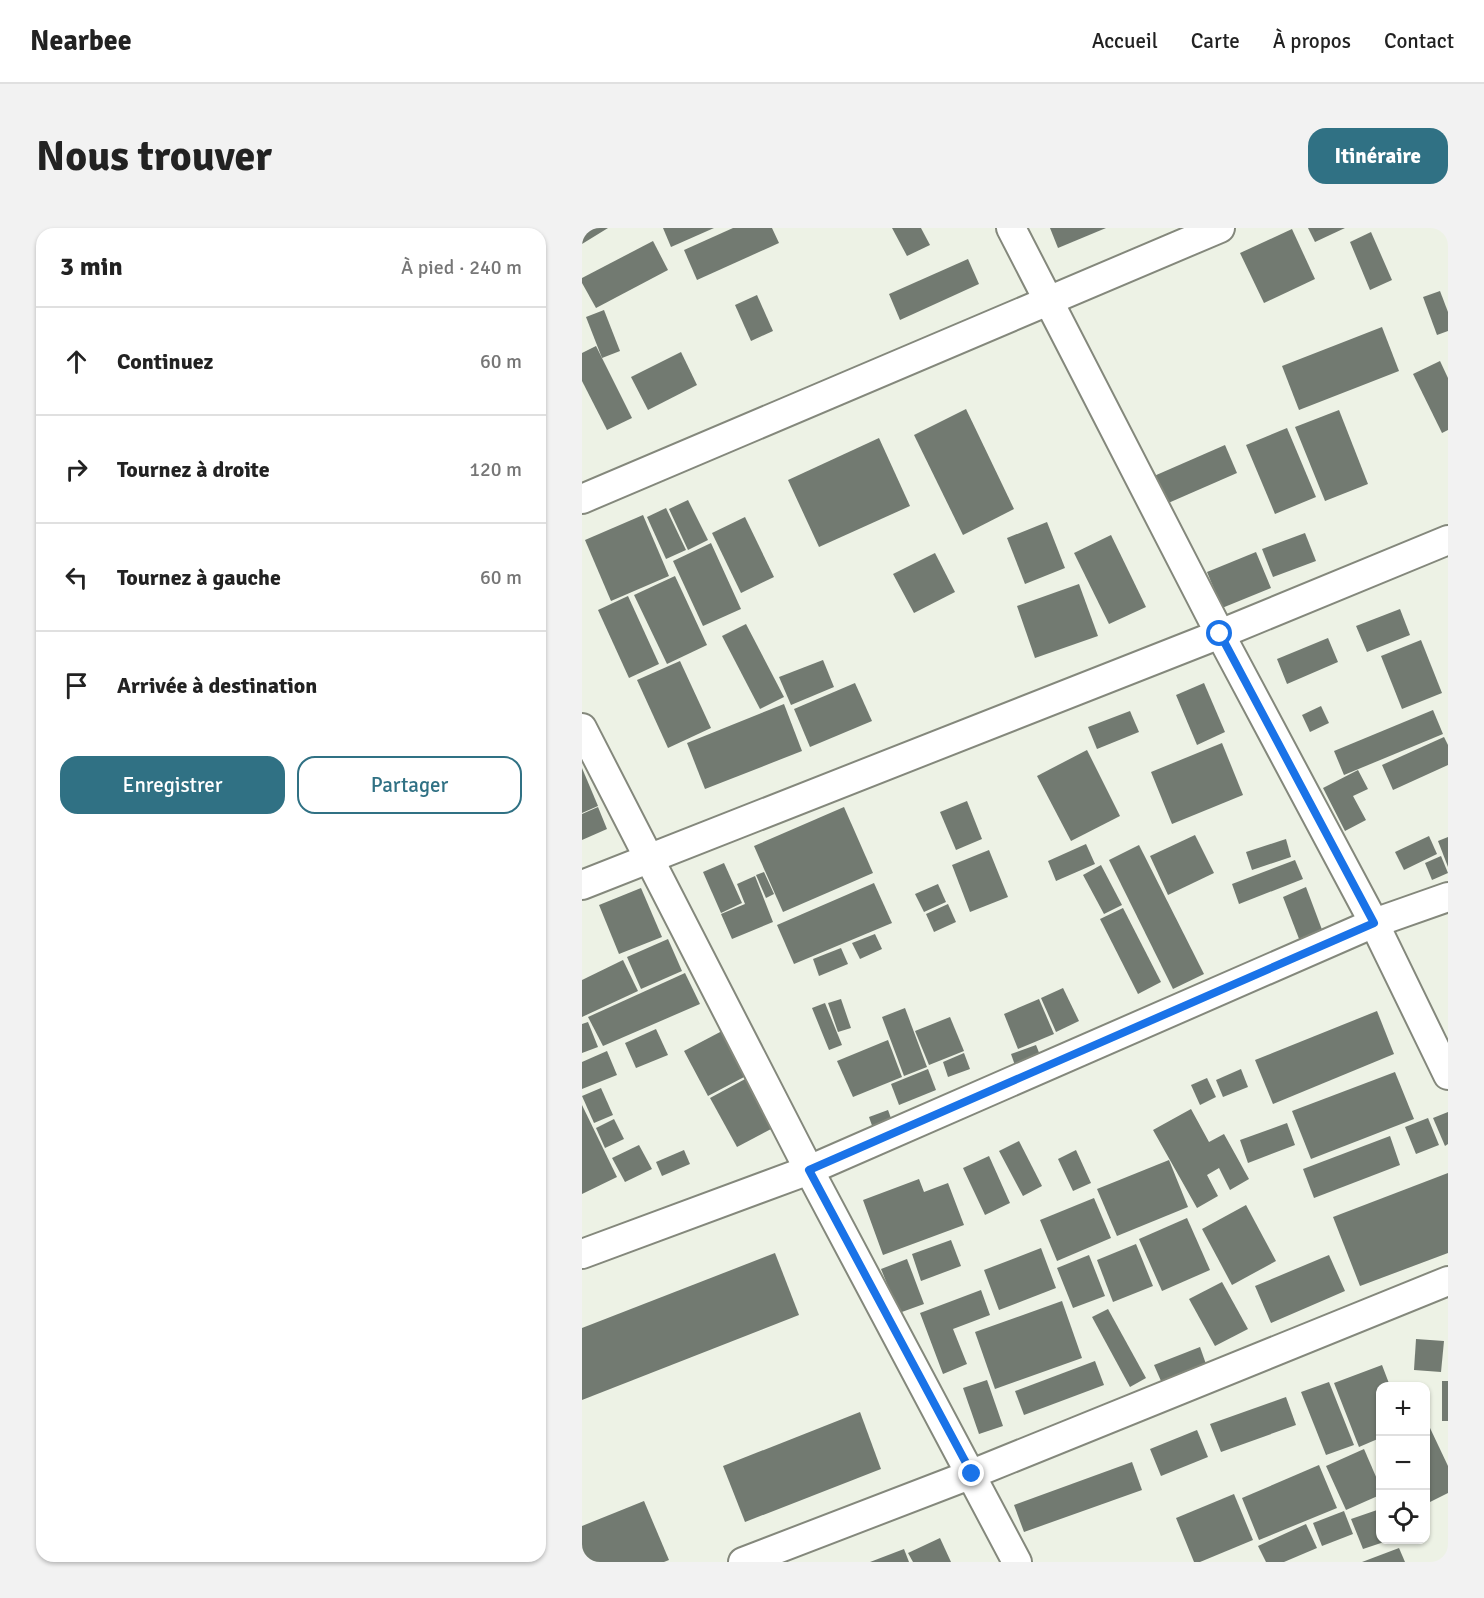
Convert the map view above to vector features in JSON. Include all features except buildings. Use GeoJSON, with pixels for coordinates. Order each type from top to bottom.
{"type":"FeatureCollection","features":[{"type":"Feature","properties":{"kind":"street"},"geometry":{"type":"LineString","coordinates":[[1011,228],[1220,634],[1374,923],[1448,1075]]}},
{"type":"Feature","properties":{"kind":"street"},"geometry":{"type":"LineString","coordinates":[[582,499],[1220,228]]}},
{"type":"Feature","properties":{"kind":"street"},"geometry":{"type":"LineString","coordinates":[[582,885],[1220,634],[1448,540]]}},
{"type":"Feature","properties":{"kind":"street"},"geometry":{"type":"LineString","coordinates":[[582,728],[809,1170],[1017,1562]]}},
{"type":"Feature","properties":{"kind":"street"},"geometry":{"type":"LineString","coordinates":[[582,1254],[809,1170],[1374,923],[1448,897]]}},
{"type":"Feature","properties":{"kind":"street"},"geometry":{"type":"LineString","coordinates":[[742,1562],[972,1474],[1448,1281]]}},
{"type":"Feature","properties":{"kind":"route"},"geometry":{"type":"LineString","coordinates":[[972,1474],[809,1170],[1374,923],[1220,634]]}}]}
